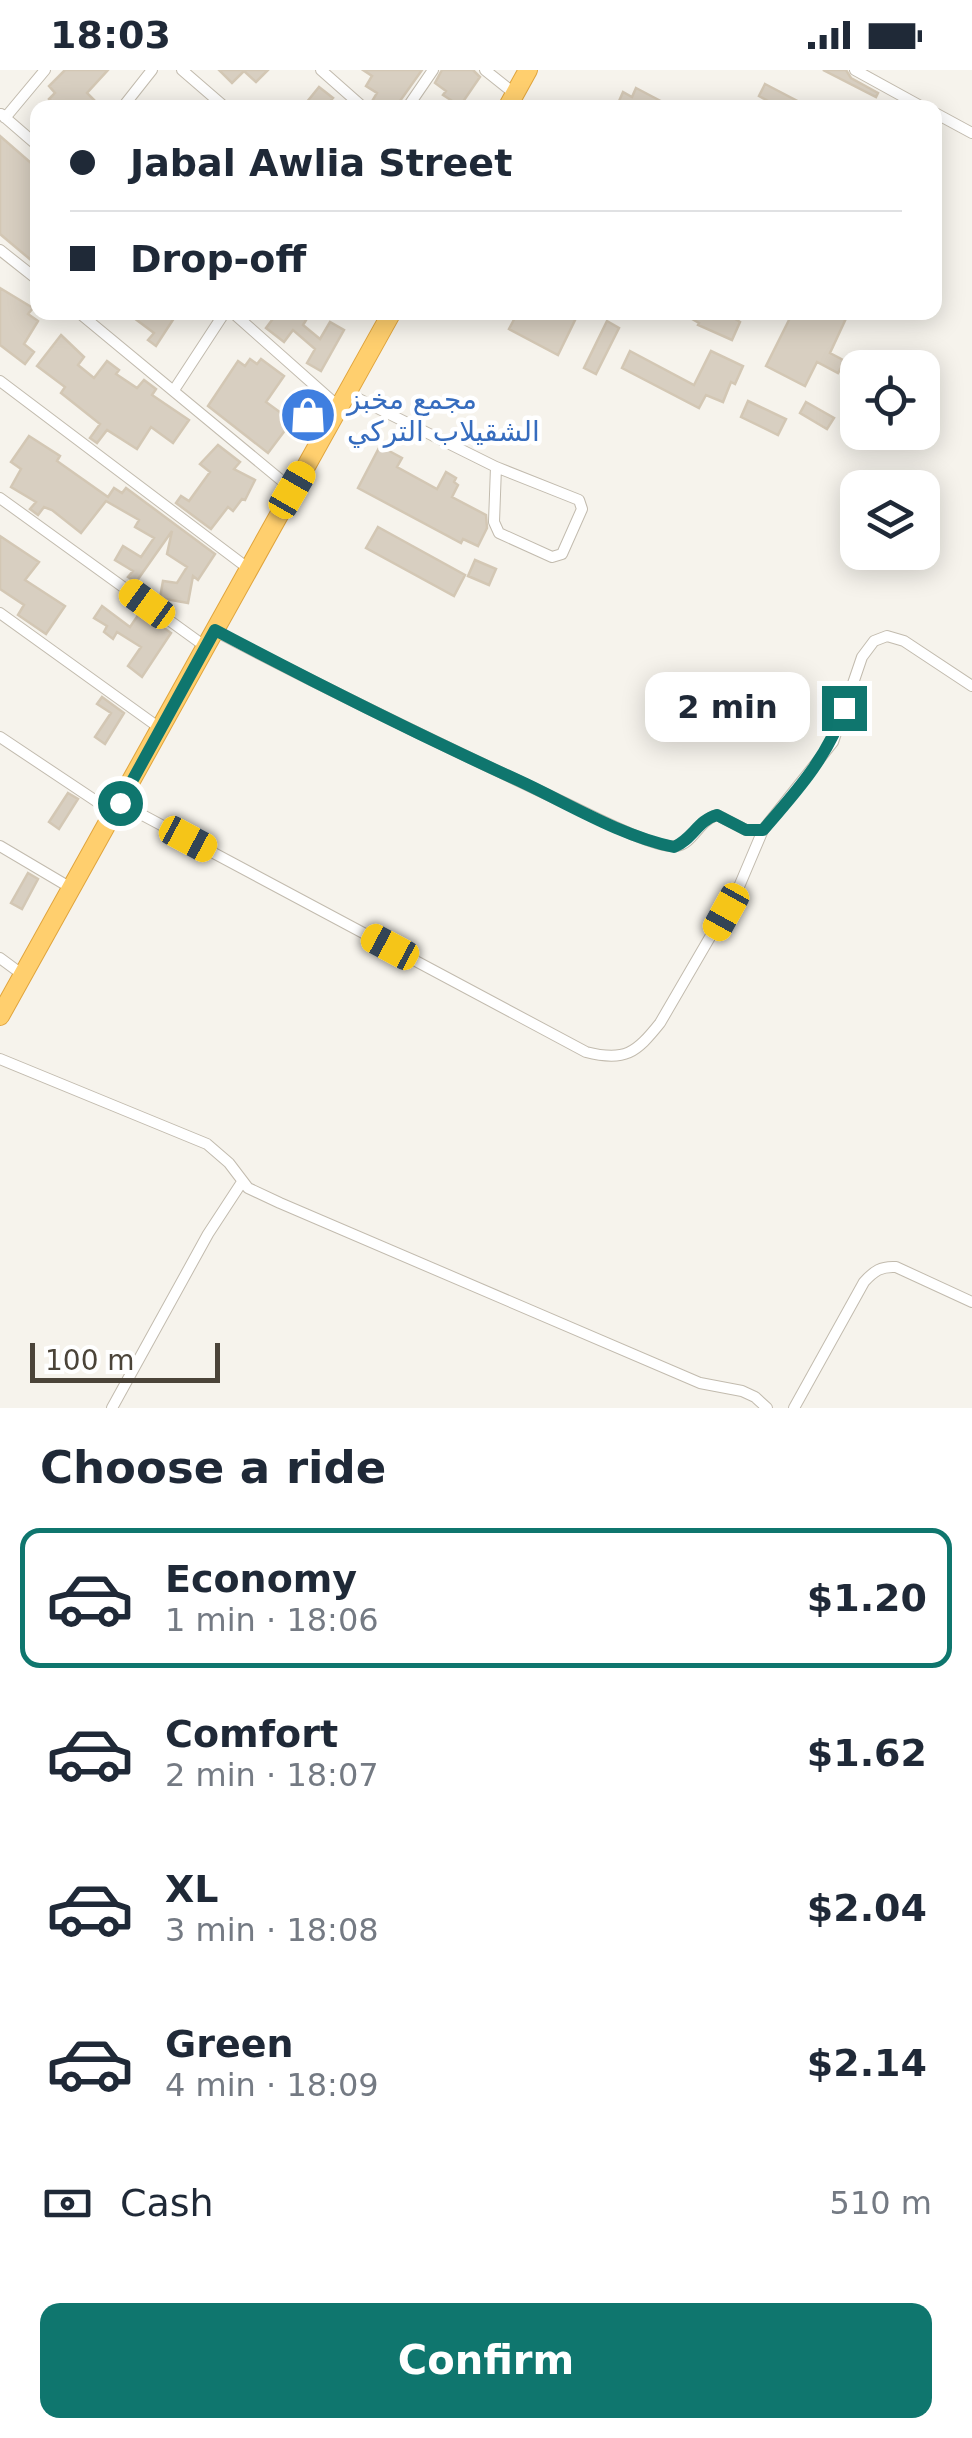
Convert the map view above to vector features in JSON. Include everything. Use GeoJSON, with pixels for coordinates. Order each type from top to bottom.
{"type":"FeatureCollection","features":[{"type":"Feature","properties":{"kind":"highway"},"geometry":{"type":"LineString","coordinates":[[512,100],[528,70]]}},
{"type":"Feature","properties":{"kind":"highway"},"geometry":{"type":"LineString","coordinates":[[0,1016],[388,320]]}},
{"type":"Feature","properties":{"kind":"street"},"geometry":{"type":"LineString","coordinates":[[30,139],[2,116],[46,70]]}},
{"type":"Feature","properties":{"kind":"street"},"geometry":{"type":"LineString","coordinates":[[128,100],[152,70]]}},
{"type":"Feature","properties":{"kind":"street"},"geometry":{"type":"LineString","coordinates":[[182,70],[217,100]]}},
{"type":"Feature","properties":{"kind":"street"},"geometry":{"type":"LineString","coordinates":[[321,70],[355,100]]}},
{"type":"Feature","properties":{"kind":"street"},"geometry":{"type":"LineString","coordinates":[[412,100],[432,70]]}},
{"type":"Feature","properties":{"kind":"street"},"geometry":{"type":"LineString","coordinates":[[485,70],[510,100]]}},
{"type":"Feature","properties":{"kind":"street"},"geometry":{"type":"LineString","coordinates":[[855,70],[909,100]]}},
{"type":"Feature","properties":{"kind":"street"},"geometry":{"type":"LineString","coordinates":[[942,117],[972,133]]}},
{"type":"Feature","properties":{"kind":"street"},"geometry":{"type":"LineString","coordinates":[[0,250],[30,274]]}},
{"type":"Feature","properties":{"kind":"street"},"geometry":{"type":"LineString","coordinates":[[88,320],[292,490]]}},
{"type":"Feature","properties":{"kind":"street"},"geometry":{"type":"LineString","coordinates":[[174,390],[223,320]]}},
{"type":"Feature","properties":{"kind":"street"},"geometry":{"type":"LineString","coordinates":[[240,320],[343,400],[579,500],[582,509],[562,554],[552,557],[499,533],[494,522],[496,467]]}},
{"type":"Feature","properties":{"kind":"street"},"geometry":{"type":"LineString","coordinates":[[246,324],[249,320]]}},
{"type":"Feature","properties":{"kind":"street"},"geometry":{"type":"LineString","coordinates":[[0,381],[249,570]]}},
{"type":"Feature","properties":{"kind":"street"},"geometry":{"type":"LineString","coordinates":[[0,498],[210,639],[625,831],[674,847],[717,815],[746,830],[763,830]]}},
{"type":"Feature","properties":{"kind":"street"},"geometry":{"type":"LineString","coordinates":[[0,613],[161,729]]}},
{"type":"Feature","properties":{"kind":"street"},"geometry":{"type":"LineString","coordinates":[[0,737],[117,808],[586,1052],[605,1057],[635,1050],[660,1022],[738,888],[763,830],[832,742],[862,657],[874,641],[888,636],[904,641],[972,686]]}},
{"type":"Feature","properties":{"kind":"street"},"geometry":{"type":"LineString","coordinates":[[0,846],[71,888]]}},
{"type":"Feature","properties":{"kind":"street"},"geometry":{"type":"LineString","coordinates":[[0,958],[23,974]]}},
{"type":"Feature","properties":{"kind":"street"},"geometry":{"type":"LineString","coordinates":[[0,1059],[208,1144],[242,1182],[280,1203],[700,1383],[755,1396],[767,1408]]}},
{"type":"Feature","properties":{"kind":"street"},"geometry":{"type":"LineString","coordinates":[[112,1408],[208,1234],[242,1182]]}},
{"type":"Feature","properties":{"kind":"street"},"geometry":{"type":"LineString","coordinates":[[794,1408],[864,1282],[874,1271],[884,1266],[896,1267],[972,1302]]}},
{"type":"Feature","properties":{"kind":"building"},"geometry":{"type":"Polygon","coordinates":[[[65,70],[108,70],[87,93],[94,100],[50,100],[55,93],[49,86],[65,70]]]}},
{"type":"Feature","properties":{"kind":"building"},"geometry":{"type":"Polygon","coordinates":[[[219,70],[268,70],[256,82],[244,71],[232,83],[219,70]]]}},
{"type":"Feature","properties":{"kind":"building"},"geometry":{"type":"Polygon","coordinates":[[[363,70],[422,70],[401,100],[373,100],[377,93],[366,86],[372,76],[363,70]]]}},
{"type":"Feature","properties":{"kind":"building"},"geometry":{"type":"Polygon","coordinates":[[[442,70],[473,70],[480,77],[464,100],[451,100],[435,83],[442,70]]]}},
{"type":"Feature","properties":{"kind":"building"},"geometry":{"type":"Polygon","coordinates":[[[823,70],[846,70],[851,78],[878,93],[876,97],[823,70]]]}},
{"type":"Feature","properties":{"kind":"building"},"geometry":{"type":"Polygon","coordinates":[[[765,84],[796,100],[766,100],[759,96],[765,84]]]}},
{"type":"Feature","properties":{"kind":"building"},"geometry":{"type":"Polygon","coordinates":[[[319,87],[333,98],[331,100],[308,100],[319,87]]]}},
{"type":"Feature","properties":{"kind":"building"},"geometry":{"type":"Polygon","coordinates":[[[636,88],[659,100],[620,100],[623,92],[632,97],[636,88]]]}},
{"type":"Feature","properties":{"kind":"building"},"geometry":{"type":"Polygon","coordinates":[[[0,136],[30,162],[30,259],[0,234],[0,136]]]}},
{"type":"Feature","properties":{"kind":"building"},"geometry":{"type":"Polygon","coordinates":[[[0,288],[30,306],[30,320],[38,321],[24,344],[34,352],[25,364],[0,345],[0,288]]]}},
{"type":"Feature","properties":{"kind":"building"},"geometry":{"type":"Polygon","coordinates":[[[137,320],[173,320],[156,346],[148,340],[154,333],[137,320]]]}},
{"type":"Feature","properties":{"kind":"building"},"geometry":{"type":"Polygon","coordinates":[[[272,320],[306,320],[303,325],[320,339],[330,322],[344,330],[321,371],[307,363],[315,349],[293,330],[284,342],[266,328],[272,320]]]}},
{"type":"Feature","properties":{"kind":"building"},"geometry":{"type":"Polygon","coordinates":[[[514,320],[575,320],[558,355],[509,329],[514,320]]]}},
{"type":"Feature","properties":{"kind":"building"},"geometry":{"type":"Polygon","coordinates":[[[694,320],[740,322],[732,340],[694,320]]]}},
{"type":"Feature","properties":{"kind":"building"},"geometry":{"type":"Polygon","coordinates":[[[789,320],[845,320],[830,353],[840,358],[838,373],[817,362],[805,386],[766,366],[789,320]]]}},
{"type":"Feature","properties":{"kind":"building"},"geometry":{"type":"Polygon","coordinates":[[[607,321],[619,328],[596,374],[584,368],[607,321]]]}},
{"type":"Feature","properties":{"kind":"building"},"geometry":{"type":"Polygon","coordinates":[[[61,335],[84,357],[78,365],[94,378],[107,361],[119,370],[116,374],[137,388],[144,380],[156,389],[152,395],[189,420],[173,443],[151,427],[137,449],[107,430],[97,443],[90,438],[100,424],[61,393],[65,387],[37,366],[61,335]]]}},
{"type":"Feature","properties":{"kind":"building"},"geometry":{"type":"Polygon","coordinates":[[[630,351],[694,385],[711,351],[743,366],[723,402],[706,395],[699,408],[622,368],[630,351]]]}},
{"type":"Feature","properties":{"kind":"building"},"geometry":{"type":"Polygon","coordinates":[[[250,359],[257,364],[261,359],[284,376],[266,402],[292,421],[268,453],[208,406],[238,361],[245,366],[250,359]]]}},
{"type":"Feature","properties":{"kind":"building"},"geometry":{"type":"Polygon","coordinates":[[[748,401],[786,419],[778,435],[741,417],[748,401]]]}},
{"type":"Feature","properties":{"kind":"building"},"geometry":{"type":"Polygon","coordinates":[[[806,402],[834,418],[827,429],[800,413],[806,402]]]}},
{"type":"Feature","properties":{"kind":"building"},"geometry":{"type":"Polygon","coordinates":[[[29,436],[60,456],[57,461],[108,497],[114,488],[122,493],[126,488],[215,554],[198,580],[193,576],[188,603],[160,598],[163,581],[177,583],[187,567],[167,554],[172,531],[136,582],[128,577],[133,571],[115,560],[123,546],[141,557],[154,538],[135,527],[139,520],[106,501],[81,533],[52,510],[44,507],[38,515],[30,509],[36,502],[11,487],[21,469],[11,462],[29,436]]]}},
{"type":"Feature","properties":{"kind":"building"},"geometry":{"type":"Polygon","coordinates":[[[218,445],[240,462],[234,469],[255,480],[245,500],[233,511],[228,507],[211,529],[176,503],[181,496],[189,501],[210,472],[200,464],[218,445]]]}},
{"type":"Feature","properties":{"kind":"building"},"geometry":{"type":"Polygon","coordinates":[[[380,446],[402,458],[397,467],[437,489],[446,472],[456,478],[454,482],[458,485],[452,497],[486,515],[487,528],[478,546],[463,539],[461,543],[358,488],[380,446]]]}},
{"type":"Feature","properties":{"kind":"building"},"geometry":{"type":"Polygon","coordinates":[[[378,527],[465,575],[454,596],[366,548],[378,527]]]}},
{"type":"Feature","properties":{"kind":"building"},"geometry":{"type":"Polygon","coordinates":[[[0,536],[39,562],[25,580],[65,606],[46,634],[18,615],[24,605],[0,589],[0,536]]]}},
{"type":"Feature","properties":{"kind":"building"},"geometry":{"type":"Polygon","coordinates":[[[475,560],[496,569],[489,585],[468,576],[475,560]]]}},
{"type":"Feature","properties":{"kind":"building"},"geometry":{"type":"Polygon","coordinates":[[[102,606],[130,627],[141,611],[171,633],[142,677],[128,666],[141,647],[117,632],[113,639],[104,632],[107,626],[94,618],[102,606]]]}},
{"type":"Feature","properties":{"kind":"building"},"geometry":{"type":"Polygon","coordinates":[[[102,697],[124,713],[105,744],[95,737],[111,713],[97,704],[102,697]]]}},
{"type":"Feature","properties":{"kind":"building"},"geometry":{"type":"Polygon","coordinates":[[[68,793],[78,799],[59,829],[49,822],[68,793]]]}},
{"type":"Feature","properties":{"kind":"building"},"geometry":{"type":"Polygon","coordinates":[[[28,873],[38,879],[22,909],[11,903],[28,873]]]}},
{"type":"Feature","properties":{"kind":"place","name":"مجمع مخبز الشقيلاب التركي"},"geometry":{"type":"Point","coordinates":[308,415]}},
{"type":"Feature","properties":{"kind":"route"},"geometry":{"type":"LineString","coordinates":[[120,803],[215,630],[383,718],[625,831],[674,847],[717,815],[746,830],[763,830],[823,757],[844,708]]}}]}
